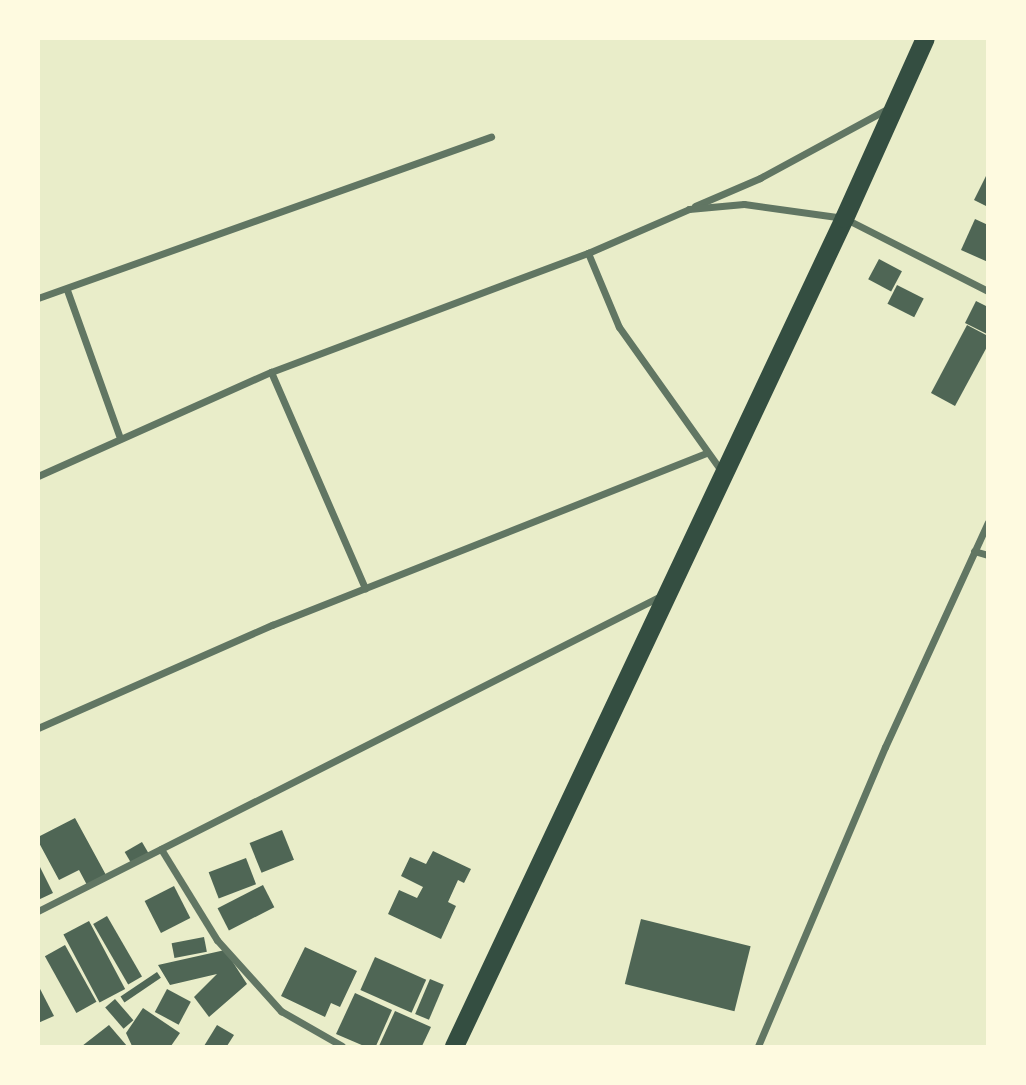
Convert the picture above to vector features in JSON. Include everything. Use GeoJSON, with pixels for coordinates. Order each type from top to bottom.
{"type":"FeatureCollection","features":[{"type":"Feature","properties":{"kind":"highway"},"geometry":{"type":"LineString","coordinates":[[454,1046],[844,218],[925,38]]}},
{"type":"Feature","properties":{"kind":"street"},"geometry":{"type":"LineString","coordinates":[[38,476],[271,372],[588,253],[690,209],[760,178],[897,104]]}},
{"type":"Feature","properties":{"kind":"street"},"geometry":{"type":"LineString","coordinates":[[38,298],[67,290],[491,137]]}},
{"type":"Feature","properties":{"kind":"street"},"geometry":{"type":"LineString","coordinates":[[690,209],[744,204],[844,218],[988,291]]}},
{"type":"Feature","properties":{"kind":"street"},"geometry":{"type":"LineString","coordinates":[[588,253],[619,327],[706,453],[723,472]]}},
{"type":"Feature","properties":{"kind":"street"},"geometry":{"type":"LineString","coordinates":[[67,290],[120,438]]}},
{"type":"Feature","properties":{"kind":"street"},"geometry":{"type":"LineString","coordinates":[[271,372],[365,588]]}},
{"type":"Feature","properties":{"kind":"street"},"geometry":{"type":"LineString","coordinates":[[38,728],[272,625],[706,453]]}},
{"type":"Feature","properties":{"kind":"street"},"geometry":{"type":"LineString","coordinates":[[758,1046],[885,747],[988,522]]}},
{"type":"Feature","properties":{"kind":"street"},"geometry":{"type":"LineString","coordinates":[[975,551],[988,555]]}},
{"type":"Feature","properties":{"kind":"street"},"geometry":{"type":"LineString","coordinates":[[38,911],[666,594]]}},
{"type":"Feature","properties":{"kind":"street"},"geometry":{"type":"LineString","coordinates":[[162,849],[217,940],[281,1011],[342,1046]]}},
{"type":"Feature","properties":{"kind":"building"},"geometry":{"type":"Polygon","coordinates":[[[988,172],[988,207],[974,200],[988,172]]]}},
{"type":"Feature","properties":{"kind":"building"},"geometry":{"type":"Polygon","coordinates":[[[975,219],[988,225],[988,262],[961,250],[975,219]]]}},
{"type":"Feature","properties":{"kind":"building"},"geometry":{"type":"Polygon","coordinates":[[[879,259],[902,271],[891,292],[868,279],[879,259]]]}},
{"type":"Feature","properties":{"kind":"building"},"geometry":{"type":"Polygon","coordinates":[[[897,285],[924,299],[914,317],[887,304],[897,285]]]}},
{"type":"Feature","properties":{"kind":"building"},"geometry":{"type":"Polygon","coordinates":[[[976,301],[988,307],[987,334],[965,323],[976,301]]]}},
{"type":"Feature","properties":{"kind":"building"},"geometry":{"type":"Polygon","coordinates":[[[967,325],[988,336],[988,345],[955,406],[931,393],[967,325]]]}},
{"type":"Feature","properties":{"kind":"building"},"geometry":{"type":"Polygon","coordinates":[[[75,818],[106,875],[87,885],[79,870],[59,880],[38,841],[38,837],[75,818]]]}},
{"type":"Feature","properties":{"kind":"building"},"geometry":{"type":"Polygon","coordinates":[[[282,830],[294,860],[262,873],[250,843],[282,830]]]}},
{"type":"Feature","properties":{"kind":"building"},"geometry":{"type":"Polygon","coordinates":[[[142,842],[149,854],[132,864],[125,852],[142,842]]]}},
{"type":"Feature","properties":{"kind":"building"},"geometry":{"type":"Polygon","coordinates":[[[433,851],[471,869],[464,883],[458,880],[448,902],[456,906],[441,939],[388,914],[399,890],[417,898],[423,887],[401,876],[410,857],[426,864],[433,851]]]}},
{"type":"Feature","properties":{"kind":"building"},"geometry":{"type":"Polygon","coordinates":[[[246,858],[256,884],[219,898],[209,872],[246,858]]]}},
{"type":"Feature","properties":{"kind":"building"},"geometry":{"type":"Polygon","coordinates":[[[38,863],[53,893],[38,900],[38,863]]]}},
{"type":"Feature","properties":{"kind":"building"},"geometry":{"type":"Polygon","coordinates":[[[263,885],[274,907],[229,930],[218,908],[263,885]]]}},
{"type":"Feature","properties":{"kind":"building"},"geometry":{"type":"Polygon","coordinates":[[[174,886],[190,918],[161,933],[145,901],[174,886]]]}},
{"type":"Feature","properties":{"kind":"building"},"geometry":{"type":"Polygon","coordinates":[[[107,916],[142,977],[128,985],[93,924],[107,916]]]}},
{"type":"Feature","properties":{"kind":"building"},"geometry":{"type":"Polygon","coordinates":[[[641,919],[751,946],[734,1011],[625,984],[641,919]]]}},
{"type":"Feature","properties":{"kind":"building"},"geometry":{"type":"Polygon","coordinates":[[[89,921],[125,989],[100,1003],[63,935],[89,921]]]}},
{"type":"Feature","properties":{"kind":"building"},"geometry":{"type":"Polygon","coordinates":[[[204,937],[207,952],[174,958],[172,943],[204,937]]]}},
{"type":"Feature","properties":{"kind":"building"},"geometry":{"type":"Polygon","coordinates":[[[65,945],[97,1002],[76,1013],[45,956],[65,945]]]}},
{"type":"Feature","properties":{"kind":"building"},"geometry":{"type":"Polygon","coordinates":[[[305,947],[357,971],[340,1007],[331,1003],[325,1017],[281,996],[305,947]]]}},
{"type":"Feature","properties":{"kind":"building"},"geometry":{"type":"Polygon","coordinates":[[[225,950],[247,984],[209,1017],[194,997],[217,974],[170,985],[158,965],[225,950]]]}},
{"type":"Feature","properties":{"kind":"building"},"geometry":{"type":"Polygon","coordinates":[[[375,957],[426,980],[412,1013],[360,990],[375,957]]]}},
{"type":"Feature","properties":{"kind":"building"},"geometry":{"type":"Polygon","coordinates":[[[157,972],[161,978],[124,1002],[121,997],[157,972]]]}},
{"type":"Feature","properties":{"kind":"building"},"geometry":{"type":"Polygon","coordinates":[[[430,979],[444,985],[429,1020],[415,1014],[430,979]]]}},
{"type":"Feature","properties":{"kind":"building"},"geometry":{"type":"Polygon","coordinates":[[[38,985],[54,1016],[38,1023],[38,985]]]}},
{"type":"Feature","properties":{"kind":"building"},"geometry":{"type":"Polygon","coordinates":[[[167,989],[191,1002],[179,1025],[155,1012],[167,989]]]}},
{"type":"Feature","properties":{"kind":"building"},"geometry":{"type":"Polygon","coordinates":[[[355,993],[392,1010],[376,1046],[364,1046],[336,1034],[355,993]]]}},
{"type":"Feature","properties":{"kind":"building"},"geometry":{"type":"Polygon","coordinates":[[[115,999],[133,1020],[124,1029],[105,1008],[115,999]]]}},
{"type":"Feature","properties":{"kind":"building"},"geometry":{"type":"Polygon","coordinates":[[[143,1008],[180,1033],[171,1046],[132,1046],[126,1033],[143,1008]]]}},
{"type":"Feature","properties":{"kind":"building"},"geometry":{"type":"Polygon","coordinates":[[[395,1011],[431,1027],[422,1046],[379,1046],[395,1011]]]}},
{"type":"Feature","properties":{"kind":"building"},"geometry":{"type":"Polygon","coordinates":[[[109,1025],[127,1046],[82,1046],[109,1025]]]}},
{"type":"Feature","properties":{"kind":"building"},"geometry":{"type":"Polygon","coordinates":[[[217,1025],[234,1035],[227,1046],[204,1046],[217,1025]]]}}]}
